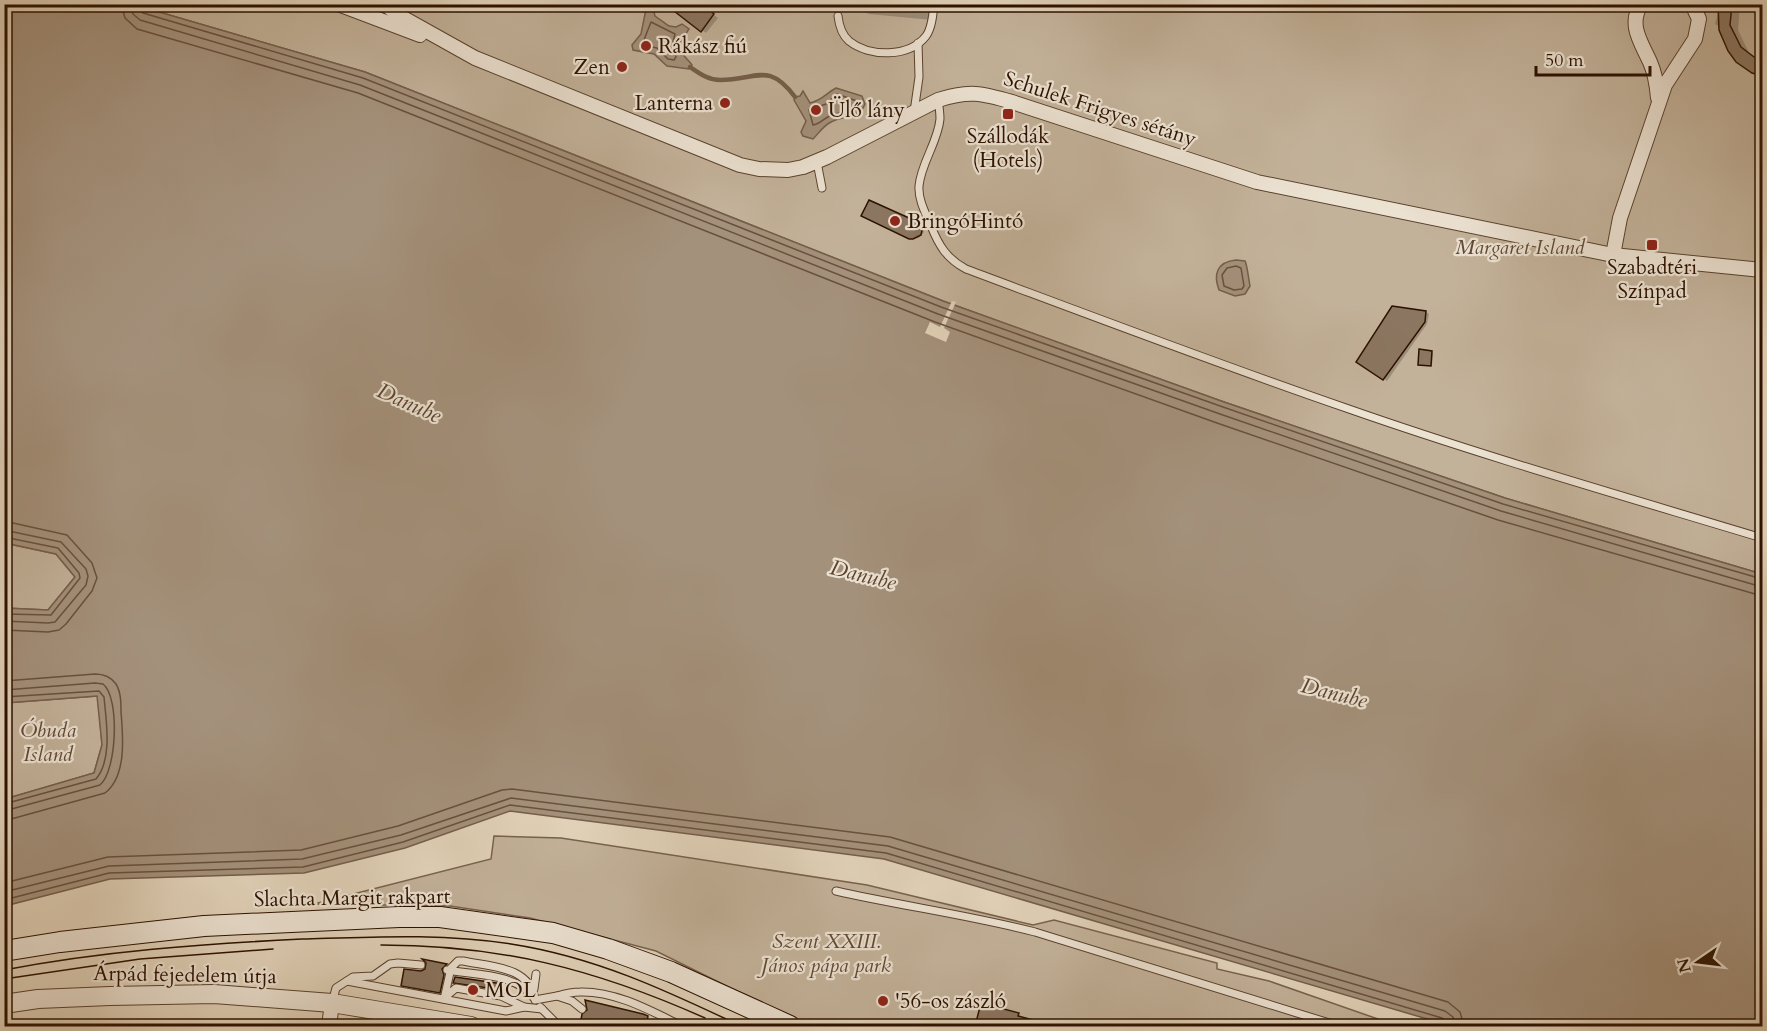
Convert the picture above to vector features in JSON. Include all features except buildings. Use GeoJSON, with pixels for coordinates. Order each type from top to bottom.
{"type":"FeatureCollection","features":[{"type":"Feature","properties":{"kind":"main road","name":"Slachta Margit rakpart"},"geometry":{"type":"LineString","coordinates":[[4,951],[60,942],[204,926],[440,917],[553,933],[608,949],[671,972],[790,1026]]}},
{"type":"Feature","properties":{"kind":"street","name":"Schulek Frigyes sétány"},"geometry":{"type":"LineString","coordinates":[[338,4],[454,48],[740,165],[759,170],[788,170],[817,162],[939,100],[960,93],[974,93],[1000,98],[1257,182],[1613,255],[1762,270]]}},
{"type":"Feature","properties":{"kind":"street","name":"Schulek Frigyes sétány"},"geometry":{"type":"LineString","coordinates":[[386,4],[398,15],[454,48]]}},
{"type":"Feature","properties":{"kind":"street"},"geometry":{"type":"LineString","coordinates":[[1641,4],[1635,16],[1635,24],[1654,73],[1658,103]]}},
{"type":"Feature","properties":{"kind":"street"},"geometry":{"type":"LineString","coordinates":[[1613,255],[1620,219],[1658,103],[1665,85],[1695,39],[1699,19],[1695,6]]}},
{"type":"Feature","properties":{"kind":"street","name":"Árpád fejedelem útja"},"geometry":{"type":"LineString","coordinates":[[4,1004],[38,999],[214,994],[332,1003],[471,1026]]}},
{"type":"Feature","properties":{"kind":"street"},"geometry":{"type":"LineString","coordinates":[[329,1026],[332,1003]]}},
{"type":"Feature","properties":{"kind":"lane"},"geometry":{"type":"LineString","coordinates":[[838,16],[839,28],[848,40],[865,48],[884,52],[908,50],[927,35],[934,4]]}},
{"type":"Feature","properties":{"kind":"lane"},"geometry":{"type":"LineString","coordinates":[[914,112],[920,77],[918,43]]}},
{"type":"Feature","properties":{"kind":"lane"},"geometry":{"type":"LineString","coordinates":[[939,100],[940,120],[922,172],[919,187],[920,199],[937,241],[951,261],[966,269],[1347,409],[1498,458],[1762,538]]}},
{"type":"Feature","properties":{"kind":"lane"},"geometry":{"type":"LineString","coordinates":[[817,162],[822,188]]}},
{"type":"Feature","properties":{"kind":"lane"},"geometry":{"type":"LineString","coordinates":[[836,891],[1035,932],[1339,1026]]}},
{"type":"Feature","properties":{"kind":"lane"},"geometry":{"type":"LineString","coordinates":[[444,999],[449,970],[454,963],[458,961],[503,969],[526,978],[542,1009],[559,1026]]}},
{"type":"Feature","properties":{"kind":"lane"},"geometry":{"type":"LineString","coordinates":[[332,1003],[336,988],[353,977],[373,976],[386,966],[398,963],[421,965]]}},
{"type":"Feature","properties":{"kind":"lane"},"geometry":{"type":"LineString","coordinates":[[449,970],[507,980],[520,984],[534,996],[557,996],[579,991],[620,999],[643,1007],[682,1026]]}},
{"type":"Feature","properties":{"kind":"lane"},"geometry":{"type":"LineString","coordinates":[[534,996],[533,986],[537,974]]}},
{"type":"Feature","properties":{"kind":"lane"},"geometry":{"type":"LineString","coordinates":[[347,981],[506,1011],[524,1007],[542,1009]]}},
{"type":"Feature","properties":{"kind":"lane"},"geometry":{"type":"LineString","coordinates":[[444,999],[456,988],[501,996],[524,1007]]}},
{"type":"Feature","properties":{"kind":"lane"},"geometry":{"type":"LineString","coordinates":[[557,996],[573,1001],[582,1009]]}},
{"type":"Feature","properties":{"kind":"green space","name":"Margaret Island"},"geometry":{"type":"Polygon","coordinates":[[[135,5],[1762,5],[1762,574],[1505,498],[1224,402],[943,301],[365,72],[135,5]]]}},
{"type":"Feature","properties":{"kind":"green space"},"geometry":{"type":"Polygon","coordinates":[[[4,543],[56,554],[75,577],[48,610],[5,608],[4,543]]]}},
{"type":"Feature","properties":{"kind":"green space","name":"Óbuda Island"},"geometry":{"type":"Polygon","coordinates":[[[98,696],[102,745],[94,773],[5,799],[5,703],[98,696]]]}},
{"type":"Feature","properties":{"kind":"green space","name":"Szent XXIII. János pápa park"},"geometry":{"type":"Polygon","coordinates":[[[494,836],[561,838],[867,885],[1033,925],[1054,920],[1217,963],[1217,969],[1269,981],[1398,1026],[807,1026],[656,951],[530,918],[450,906],[314,904],[491,859],[494,836]]]}},
{"type":"Feature","properties":{"kind":"water","name":"Danube"},"geometry":{"type":"Polygon","coordinates":[[[5,5],[135,5],[365,72],[943,301],[1224,402],[1505,498],[1762,574],[1762,1026],[1451,1026],[884,859],[510,811],[405,848],[304,873],[110,879],[5,906],[5,799],[94,773],[102,745],[97,696],[5,703],[5,608],[48,610],[75,577],[56,554],[5,543],[5,5]]]}},
{"type":"Feature","properties":{"kind":"water"},"geometry":{"type":"Polygon","coordinates":[[[646,9],[654,12],[655,16],[669,26],[676,27],[682,24],[689,29],[678,46],[692,65],[689,69],[667,66],[654,54],[633,50],[632,45],[641,34],[646,9]]]}},
{"type":"Feature","properties":{"kind":"water"},"geometry":{"type":"Polygon","coordinates":[[[836,88],[862,96],[865,104],[862,109],[855,115],[828,124],[813,139],[803,136],[801,132],[806,121],[794,100],[795,97],[800,96],[803,91],[810,103],[836,88]]]}},
{"type":"Feature","properties":{"kind":"water"},"geometry":{"type":"Polygon","coordinates":[[[1236,260],[1245,261],[1250,286],[1245,294],[1235,296],[1219,290],[1216,279],[1218,270],[1224,263],[1236,260]]]}},
{"type":"Feature","properties":{"kind":"pier"},"geometry":{"type":"Polygon","coordinates":[[[952,301],[956,302],[944,328],[950,332],[946,342],[925,333],[930,322],[940,327],[952,301]]]}},
{"type":"Feature","properties":{"kind":"waterway"},"geometry":{"type":"LineString","coordinates":[[690,67],[716,80],[769,76],[786,86],[795,97]]}},
{"type":"Feature","properties":{"kind":"tram line"},"geometry":{"type":"LineString","coordinates":[[4,970],[115,953],[227,943],[381,937],[459,938],[542,950],[601,966],[629,976],[741,1026]]}},
{"type":"Feature","properties":{"kind":"tram line"},"geometry":{"type":"LineString","coordinates":[[381,945],[467,950],[547,963],[625,986],[705,1018]]}},
{"type":"Feature","properties":{"kind":"tram line"},"geometry":{"type":"LineString","coordinates":[[4,979],[140,959],[273,949]]}},
{"type":"Feature","properties":{"kind":"place","name":"Rákász fiú"},"geometry":{"type":"Point","coordinates":[646,46]}},
{"type":"Feature","properties":{"kind":"place","name":"Zen"},"geometry":{"type":"Point","coordinates":[622,67]}},
{"type":"Feature","properties":{"kind":"place","name":"Lanterna"},"geometry":{"type":"Point","coordinates":[725,103]}},
{"type":"Feature","properties":{"kind":"place","name":"Ülő lány"},"geometry":{"type":"Point","coordinates":[816,110]}},
{"type":"Feature","properties":{"kind":"place","name":"Szállodák (Hotels)"},"geometry":{"type":"Point","coordinates":[1008,114]}},
{"type":"Feature","properties":{"kind":"place","name":"BringóHintó"},"geometry":{"type":"Point","coordinates":[895,221]}},
{"type":"Feature","properties":{"kind":"place","name":"Szabadtéri Színpad"},"geometry":{"type":"Point","coordinates":[1652,245]}},
{"type":"Feature","properties":{"kind":"place","name":"MOL"},"geometry":{"type":"Point","coordinates":[473,990]}},
{"type":"Feature","properties":{"kind":"place","name":"'56-os zászló"},"geometry":{"type":"Point","coordinates":[883,1001]}}]}
